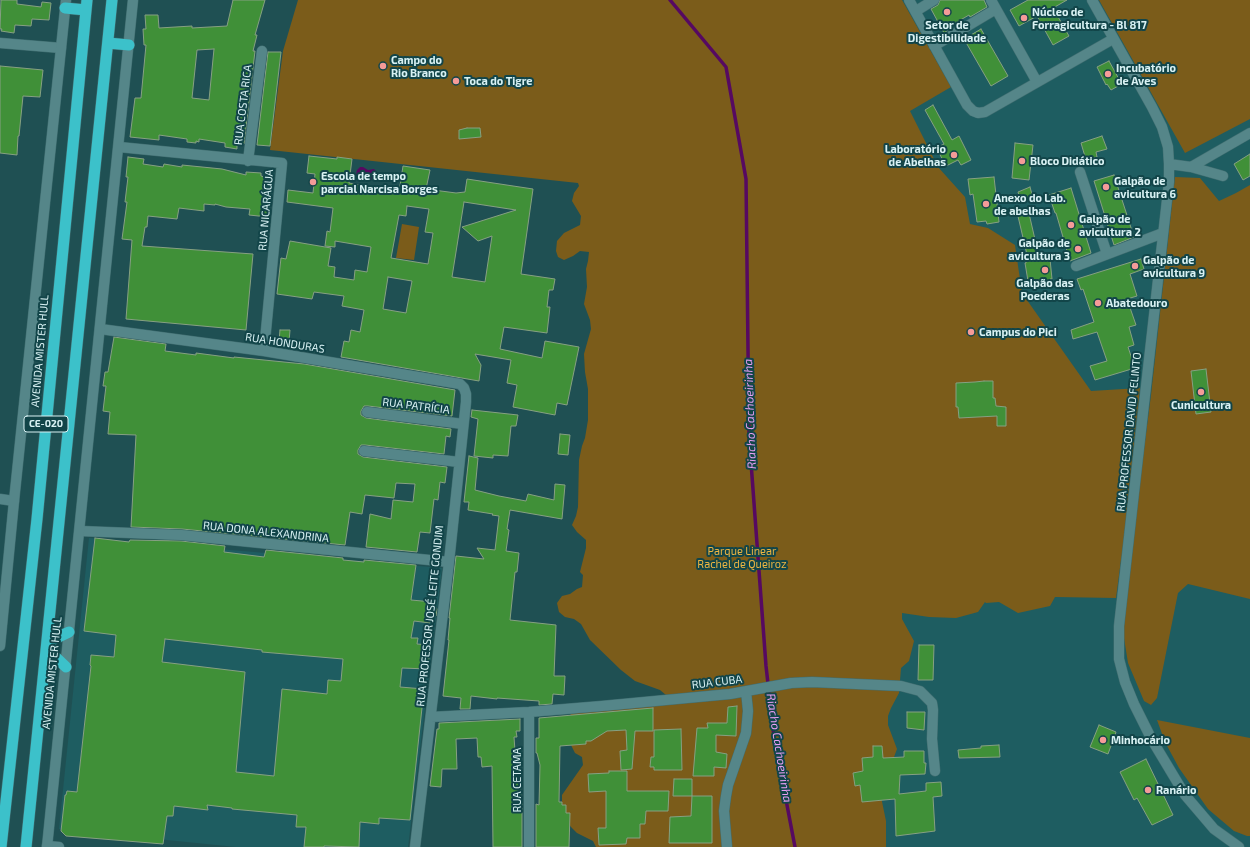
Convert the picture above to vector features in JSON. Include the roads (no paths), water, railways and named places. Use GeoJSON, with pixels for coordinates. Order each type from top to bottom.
{"type":"FeatureCollection","features":[{"type":"Feature","properties":{"kind":"highway","name":"AVENIDA MISTER HULL"},"geometry":{"type":"LineString","coordinates":[[26,847],[112,0]]}},
{"type":"Feature","properties":{"kind":"highway"},"geometry":{"type":"LineString","coordinates":[[65,4],[86,5]]}},
{"type":"Feature","properties":{"kind":"highway","name":"AVENIDA MISTER HULL"},"geometry":{"type":"LineString","coordinates":[[0,847],[37,519],[86,5]]}},
{"type":"Feature","properties":{"kind":"highway"},"geometry":{"type":"LineString","coordinates":[[108,43],[129,46]]}},
{"type":"Feature","properties":{"kind":"highway"},"geometry":{"type":"LineString","coordinates":[[66,667],[47,646],[69,632]]}},
{"type":"Feature","properties":{"kind":"street","name":"AVENIDA MISTER HULL"},"geometry":{"type":"LineString","coordinates":[[47,846],[134,0]]}},
{"type":"Feature","properties":{"kind":"street"},"geometry":{"type":"LineString","coordinates":[[909,0],[967,105],[973,111],[978,113],[985,112],[1114,39]]}},
{"type":"Feature","properties":{"kind":"street"},"geometry":{"type":"LineString","coordinates":[[916,11],[934,0]]}},
{"type":"Feature","properties":{"kind":"street"},"geometry":{"type":"LineString","coordinates":[[991,0],[1038,82]]}},
{"type":"Feature","properties":{"kind":"street","name":"RUA PROFESSOR DAVID FELINTO"},"geometry":{"type":"LineString","coordinates":[[1092,0],[1162,127],[1168,147],[1169,164],[1169,182],[1119,626],[1119,659],[1125,682],[1134,704],[1152,740],[1184,795],[1214,829],[1239,847]]}},
{"type":"Feature","properties":{"kind":"street","name":"AVENIDA MISTER HULL"},"geometry":{"type":"LineString","coordinates":[[0,646],[2,614],[65,4]]}},
{"type":"Feature","properties":{"kind":"street"},"geometry":{"type":"LineString","coordinates":[[934,46],[996,9]]}},
{"type":"Feature","properties":{"kind":"street"},"geometry":{"type":"LineString","coordinates":[[0,43],[61,48]]}},
{"type":"Feature","properties":{"kind":"street","name":"RUA COSTA RICA"},"geometry":{"type":"LineString","coordinates":[[248,161],[262,52]]}},
{"type":"Feature","properties":{"kind":"street"},"geometry":{"type":"LineString","coordinates":[[1191,167],[1250,133]]}},
{"type":"Feature","properties":{"kind":"street","name":"RUA NICARÁGUA"},"geometry":{"type":"LineString","coordinates":[[119,147],[248,161],[282,163],[264,352]]}},
{"type":"Feature","properties":{"kind":"street"},"geometry":{"type":"LineString","coordinates":[[1169,164],[1191,167],[1222,176]]}},
{"type":"Feature","properties":{"kind":"street"},"geometry":{"type":"LineString","coordinates":[[1080,172],[1107,254]]}},
{"type":"Feature","properties":{"kind":"street"},"geometry":{"type":"LineString","coordinates":[[1076,266],[1163,233]]}},
{"type":"Feature","properties":{"kind":"street","name":"RUA HONDURAS"},"geometry":{"type":"LineString","coordinates":[[100,329],[264,352],[454,382],[460,384],[464,388]]}},
{"type":"Feature","properties":{"kind":"street","name":"RUA PROFESSOR JOSÉ LEITE GONDIM"},"geometry":{"type":"LineString","coordinates":[[415,847],[449,562],[466,394],[464,388]]}},
{"type":"Feature","properties":{"kind":"street","name":"RUA PATRÍCIA"},"geometry":{"type":"LineString","coordinates":[[367,412],[463,424]]}},
{"type":"Feature","properties":{"kind":"street"},"geometry":{"type":"LineString","coordinates":[[364,451],[459,462]]}},
{"type":"Feature","properties":{"kind":"street"},"geometry":{"type":"LineString","coordinates":[[0,499],[14,501]]}},
{"type":"Feature","properties":{"kind":"street","name":"RUA DONA ALEXANDRINA"},"geometry":{"type":"LineString","coordinates":[[80,531],[181,535],[449,562]]}},
{"type":"Feature","properties":{"kind":"street","name":"RUA CUBA"},"geometry":{"type":"LineString","coordinates":[[431,716],[529,712],[602,706],[730,694],[782,684],[812,682],[901,686],[920,691],[932,703],[932,739],[935,771]]}},
{"type":"Feature","properties":{"kind":"street"},"geometry":{"type":"LineString","coordinates":[[728,847],[724,811],[726,796],[728,785],[746,733],[749,690]]}},
{"type":"Feature","properties":{"kind":"street","name":"RUA CETAMA"},"geometry":{"type":"LineString","coordinates":[[529,712],[529,847]]}},
{"type":"Feature","properties":{"kind":"street"},"geometry":{"type":"LineString","coordinates":[[47,846],[59,847]]}},
{"type":"Feature","properties":{"kind":"waterway","name":"Riacho Cachoeirinha"},"geometry":{"type":"LineString","coordinates":[[670,0],[726,67],[746,179],[749,435],[766,666],[774,737],[795,847]]}},
{"type":"Feature","properties":{"kind":"place","name":"Setor de Digestibilidade"},"geometry":{"type":"Point","coordinates":[947,12]}},
{"type":"Feature","properties":{"kind":"place","name":"Núcleo de Forragicultura - Bl 817"},"geometry":{"type":"Point","coordinates":[1024,18]}},
{"type":"Feature","properties":{"kind":"place","name":"Campo do Rio Branco"},"geometry":{"type":"Point","coordinates":[383,66]}},
{"type":"Feature","properties":{"kind":"place","name":"Incubatório de Aves"},"geometry":{"type":"Point","coordinates":[1108,74]}},
{"type":"Feature","properties":{"kind":"place","name":"Toca do Tigre"},"geometry":{"type":"Point","coordinates":[456,81]}},
{"type":"Feature","properties":{"kind":"place","name":"Laboratório de Abelhas"},"geometry":{"type":"Point","coordinates":[954,155]}},
{"type":"Feature","properties":{"kind":"place","name":"Bloco Didático"},"geometry":{"type":"Point","coordinates":[1022,161]}},
{"type":"Feature","properties":{"kind":"place","name":"Escola de tempo parcial Narcisa Borges"},"geometry":{"type":"Point","coordinates":[313,182]}},
{"type":"Feature","properties":{"kind":"place","name":"Galpão de avicultura 6"},"geometry":{"type":"Point","coordinates":[1106,187]}},
{"type":"Feature","properties":{"kind":"place","name":"Anexo do Lab. de abelhas"},"geometry":{"type":"Point","coordinates":[986,204]}},
{"type":"Feature","properties":{"kind":"place","name":"Galpão de avicultura 2"},"geometry":{"type":"Point","coordinates":[1071,225]}},
{"type":"Feature","properties":{"kind":"place","name":"Galpão de avicultura 3"},"geometry":{"type":"Point","coordinates":[1078,249]}},
{"type":"Feature","properties":{"kind":"place","name":"Galpão de avicultura 9"},"geometry":{"type":"Point","coordinates":[1135,266]}},
{"type":"Feature","properties":{"kind":"place","name":"Galpão das Poederas"},"geometry":{"type":"Point","coordinates":[1045,270]}},
{"type":"Feature","properties":{"kind":"place","name":"Abatedouro"},"geometry":{"type":"Point","coordinates":[1098,303]}},
{"type":"Feature","properties":{"kind":"place","name":"Campus do Pici"},"geometry":{"type":"Point","coordinates":[971,332]}},
{"type":"Feature","properties":{"kind":"place","name":"Cunicultura"},"geometry":{"type":"Point","coordinates":[1201,392]}},
{"type":"Feature","properties":{"kind":"place","name":"Minhocário"},"geometry":{"type":"Point","coordinates":[1103,740]}},
{"type":"Feature","properties":{"kind":"place","name":"Ranário"},"geometry":{"type":"Point","coordinates":[1148,790]}},
{"type":"Feature","properties":{"kind":"park label","name":"Parque Linear Rachel de Queiroz"},"geometry":{"type":"Point","coordinates":[742,557]}}]}
